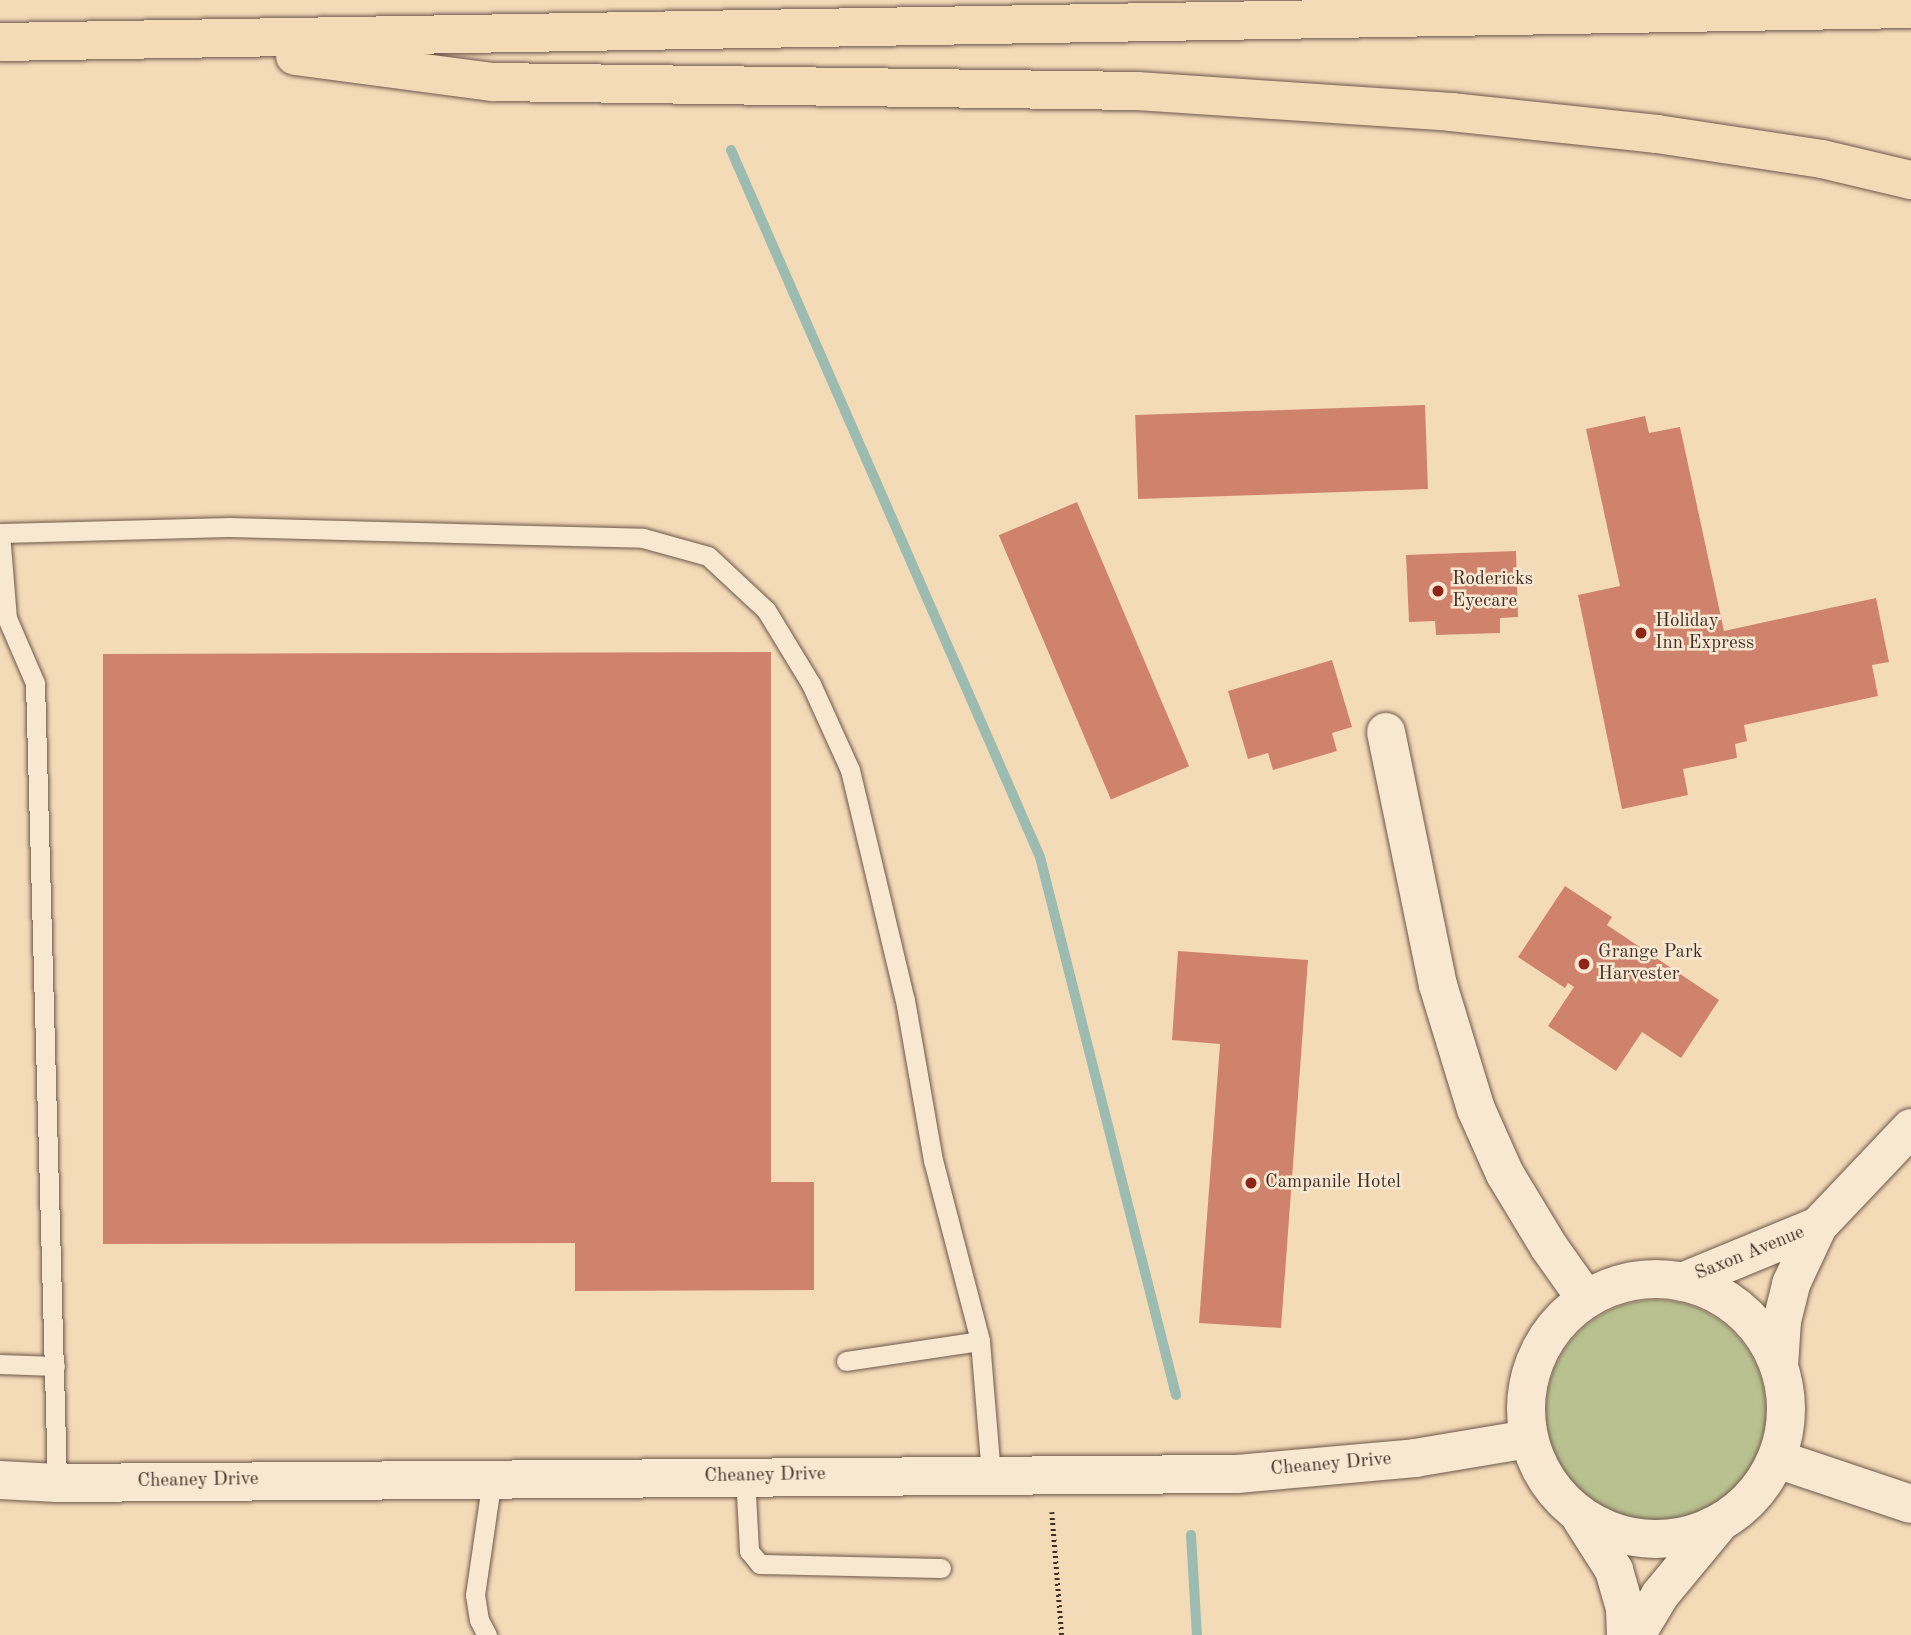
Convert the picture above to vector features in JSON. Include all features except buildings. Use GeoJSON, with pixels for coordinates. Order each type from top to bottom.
{"type":"FeatureCollection","features":[{"type":"Feature","properties":{"kind":"highway"},"geometry":{"type":"LineString","coordinates":[[0,42],[1911,9]]}},
{"type":"Feature","properties":{"kind":"highway"},"geometry":{"type":"LineString","coordinates":[[164,40],[493,82],[1138,91],[1451,112],[1657,134],[1822,159],[1911,180]]}},
{"type":"Feature","properties":{"kind":"street"},"geometry":{"type":"LineString","coordinates":[[1386,732],[1438,985],[1476,1110],[1505,1174],[1549,1247],[1586,1298]]}},
{"type":"Feature","properties":{"kind":"street","name":"Saxon Avenue"},"geometry":{"type":"LineString","coordinates":[[1779,1366],[1782,1321],[1791,1284],[1818,1226],[1911,1128]]}},
{"type":"Feature","properties":{"kind":"street","name":"Saxon Avenue"},"geometry":{"type":"LineString","coordinates":[[1682,1282],[1818,1226]]}},
{"type":"Feature","properties":{"kind":"street"},"geometry":{"type":"LineString","coordinates":[[1626,1635],[1625,1608],[1614,1570],[1581,1518],[1557,1496],[1539,1469],[1528,1439],[1525,1399],[1534,1359],[1555,1325],[1586,1298],[1622,1283],[1662,1279],[1701,1286],[1735,1305],[1756,1325],[1779,1366],[1787,1403],[1785,1431],[1777,1458],[1755,1495],[1718,1525],[1660,1595],[1636,1635]]}},
{"type":"Feature","properties":{"kind":"street","name":"Cheaney Drive"},"geometry":{"type":"LineString","coordinates":[[0,1480],[57,1483],[1050,1473],[1237,1474],[1415,1458],[1528,1439]]}},
{"type":"Feature","properties":{"kind":"street"},"geometry":{"type":"LineString","coordinates":[[1777,1458],[1911,1504]]}},
{"type":"Feature","properties":{"kind":"street"},"geometry":{"type":"LineString","coordinates":[[1581,1518],[1610,1533],[1641,1540],[1683,1538],[1718,1525]]}},
{"type":"Feature","properties":{"kind":"lane"},"geometry":{"type":"LineString","coordinates":[[57,1483],[35,683],[7,618],[1,533],[229,527],[643,538],[708,556],[766,610],[811,684],[850,770],[905,1000],[933,1160],[980,1341],[990,1474]]}},
{"type":"Feature","properties":{"kind":"lane"},"geometry":{"type":"LineString","coordinates":[[846,1361],[980,1341]]}},
{"type":"Feature","properties":{"kind":"lane"},"geometry":{"type":"LineString","coordinates":[[0,1364],[55,1366]]}},
{"type":"Feature","properties":{"kind":"lane"},"geometry":{"type":"LineString","coordinates":[[745,1476],[749,1551],[760,1564],[941,1569]]}},
{"type":"Feature","properties":{"kind":"lane"},"geometry":{"type":"LineString","coordinates":[[486,1635],[479,1620],[475,1595],[492,1478]]}},
{"type":"Feature","properties":{"kind":"path"},"geometry":{"type":"LineString","coordinates":[[1050,1473],[1062,1635]]}},
{"type":"Feature","properties":{"kind":"green space"},"geometry":{"type":"Polygon","coordinates":[[[1645,1300],[1667,1300],[1698,1308],[1717,1318],[1734,1332],[1748,1349],[1758,1368],[1766,1410],[1758,1452],[1748,1471],[1734,1488],[1717,1502],[1698,1512],[1667,1520],[1645,1520],[1604,1507],[1586,1495],[1571,1480],[1554,1452],[1546,1421],[1546,1399],[1559,1358],[1571,1340],[1586,1325],[1614,1308],[1645,1300]]]}},
{"type":"Feature","properties":{"kind":"waterway"},"geometry":{"type":"LineString","coordinates":[[731,150],[1040,857],[1176,1395]]}},
{"type":"Feature","properties":{"kind":"waterway"},"geometry":{"type":"LineString","coordinates":[[1191,1535],[1197,1635]]}},
{"type":"Feature","properties":{"kind":"place","name":"Rodericks Eyecare"},"geometry":{"type":"Point","coordinates":[1438,591]}},
{"type":"Feature","properties":{"kind":"place","name":"Holiday Inn Express"},"geometry":{"type":"Point","coordinates":[1641,633]}},
{"type":"Feature","properties":{"kind":"place","name":"Grange Park Harvester"},"geometry":{"type":"Point","coordinates":[1584,964]}},
{"type":"Feature","properties":{"kind":"place","name":"Campanile Hotel"},"geometry":{"type":"Point","coordinates":[1251,1183]}}]}
